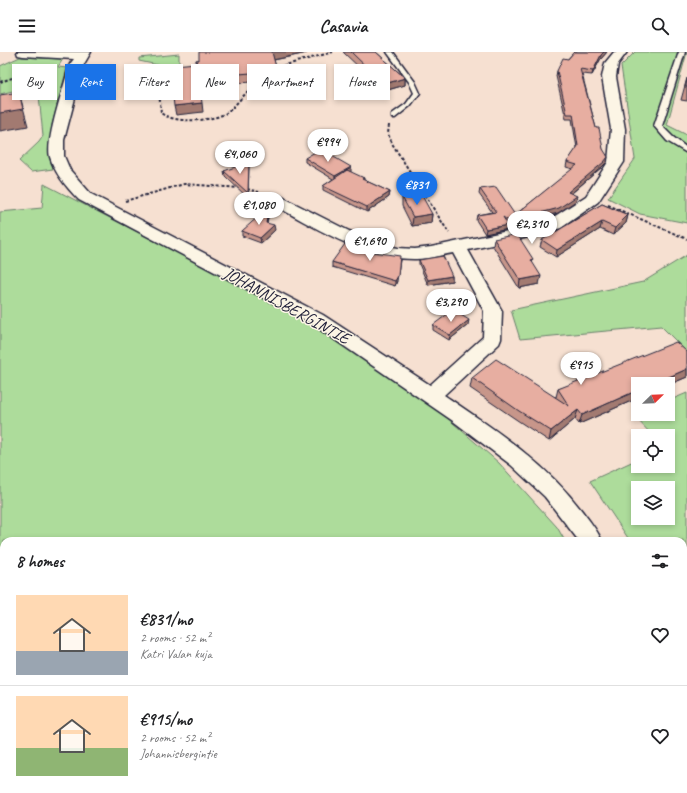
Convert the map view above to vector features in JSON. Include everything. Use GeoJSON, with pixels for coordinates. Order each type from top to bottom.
{"type":"FeatureCollection","features":[{"type":"Feature","properties":{"kind":"street"},"geometry":{"type":"LineString","coordinates":[[23,52],[83,54]]}},
{"type":"Feature","properties":{"kind":"street"},"geometry":{"type":"LineString","coordinates":[[274,199],[360,243],[392,253],[416,254],[458,247],[524,233],[555,224],[592,199],[616,162],[618,129],[609,77],[612,63],[621,52]]}},
{"type":"Feature","properties":{"kind":"street","name":"JOHANNISBERGINTIE"},"geometry":{"type":"LineString","coordinates":[[83,54],[76,64],[57,140],[57,156],[63,171],[74,186],[85,197],[316,318],[351,340],[492,438],[521,461],[547,485],[574,517],[588,537]]}},
{"type":"Feature","properties":{"kind":"street"},"geometry":{"type":"LineString","coordinates":[[431,396],[492,339],[493,311],[458,247]]}},
{"type":"Feature","properties":{"kind":"lane"},"geometry":{"type":"LineString","coordinates":[[390,52],[412,82],[417,93],[408,105],[395,116]]}},
{"type":"Feature","properties":{"kind":"lane"},"geometry":{"type":"LineString","coordinates":[[682,52],[658,126],[670,139],[687,151]]}},
{"type":"Feature","properties":{"kind":"path"},"geometry":{"type":"LineString","coordinates":[[160,100],[161,114],[167,118],[177,121],[214,117],[228,112],[255,86],[287,81],[282,66],[333,52]]}},
{"type":"Feature","properties":{"kind":"path"},"geometry":{"type":"LineString","coordinates":[[0,82],[12,78]]}},
{"type":"Feature","properties":{"kind":"path"},"geometry":{"type":"LineString","coordinates":[[395,116],[390,121],[388,134],[393,146],[458,247]]}},
{"type":"Feature","properties":{"kind":"path"},"geometry":{"type":"LineString","coordinates":[[123,202],[184,184],[252,189],[274,199]]}},
{"type":"Feature","properties":{"kind":"path"},"geometry":{"type":"LineString","coordinates":[[592,199],[687,239]]}},
{"type":"Feature","properties":{"kind":"green space"},"geometry":{"type":"Polygon","coordinates":[[[635,52],[687,52],[667,125],[687,135],[687,223],[640,214],[608,198],[635,159],[621,66],[635,52]]]}},
{"type":"Feature","properties":{"kind":"green space"},"geometry":{"type":"Polygon","coordinates":[[[179,54],[179,64],[153,64],[139,61],[139,58],[179,54]]]}},
{"type":"Feature","properties":{"kind":"green space"},"geometry":{"type":"Polygon","coordinates":[[[20,57],[63,59],[58,67],[65,68],[65,76],[52,125],[50,140],[53,169],[31,172],[19,161],[39,142],[43,136],[39,100],[57,100],[57,64],[12,64],[12,91],[0,94],[0,66],[20,57]]]}},
{"type":"Feature","properties":{"kind":"green space"},"geometry":{"type":"Polygon","coordinates":[[[44,184],[279,305],[347,346],[437,409],[499,463],[557,527],[563,537],[0,537],[0,212],[42,208],[44,184]]]}},
{"type":"Feature","properties":{"kind":"green space"},"geometry":{"type":"Polygon","coordinates":[[[687,255],[687,352],[661,326],[520,339],[511,310],[643,282],[687,255]]]}},
{"type":"Feature","properties":{"kind":"green space"},"geometry":{"type":"Polygon","coordinates":[[[687,393],[687,537],[627,537],[590,481],[631,462],[631,473],[675,473],[675,429],[646,429],[639,421],[675,421],[675,398],[687,393]]]}},
{"type":"Feature","properties":{"kind":"building"},"geometry":{"type":"Polygon","coordinates":[[[199,52],[272,52],[275,64],[247,64],[247,73],[239,74],[239,64],[197,64],[196,60],[199,60],[199,52]]]}},
{"type":"Feature","properties":{"kind":"building"},"geometry":{"type":"Polygon","coordinates":[[[351,52],[376,52],[389,64],[363,64],[351,52]]]}},
{"type":"Feature","properties":{"kind":"building"},"geometry":{"type":"Polygon","coordinates":[[[574,52],[604,52],[593,71],[580,69],[596,128],[599,128],[603,149],[608,157],[568,192],[577,196],[559,208],[518,219],[520,222],[513,224],[503,217],[508,225],[486,229],[477,215],[496,212],[480,189],[496,187],[515,215],[577,165],[567,162],[578,146],[573,114],[567,114],[557,71],[563,58],[568,59],[574,52]]]}},
{"type":"Feature","properties":{"kind":"building"},"geometry":{"type":"Polygon","coordinates":[[[196,63],[191,64],[191,100],[202,100],[202,103],[174,106],[173,100],[183,100],[183,64],[196,63]]]}},
{"type":"Feature","properties":{"kind":"building"},"geometry":{"type":"Polygon","coordinates":[[[390,65],[405,78],[390,82],[390,65]]]}},
{"type":"Feature","properties":{"kind":"building"},"geometry":{"type":"Polygon","coordinates":[[[12,93],[12,100],[21,100],[23,109],[0,113],[0,95],[12,93]]]}},
{"type":"Feature","properties":{"kind":"building"},"geometry":{"type":"Polygon","coordinates":[[[320,149],[351,167],[335,176],[305,158],[320,149]]]}},
{"type":"Feature","properties":{"kind":"building"},"geometry":{"type":"Polygon","coordinates":[[[249,162],[248,193],[224,171],[249,162]]]}},
{"type":"Feature","properties":{"kind":"building"},"geometry":{"type":"Polygon","coordinates":[[[347,170],[390,192],[367,207],[323,186],[347,170]]]}},
{"type":"Feature","properties":{"kind":"building"},"geometry":{"type":"Polygon","coordinates":[[[421,194],[432,214],[413,217],[402,197],[421,194]]]}},
{"type":"Feature","properties":{"kind":"building"},"geometry":{"type":"Polygon","coordinates":[[[602,204],[628,215],[615,228],[602,222],[557,250],[542,240],[602,204]]]}},
{"type":"Feature","properties":{"kind":"building"},"geometry":{"type":"Polygon","coordinates":[[[269,207],[266,223],[274,225],[260,238],[242,231],[269,207]]]}},
{"type":"Feature","properties":{"kind":"building"},"geometry":{"type":"Polygon","coordinates":[[[517,234],[533,259],[531,260],[541,276],[520,280],[494,239],[517,234]]]}},
{"type":"Feature","properties":{"kind":"building"},"geometry":{"type":"Polygon","coordinates":[[[345,244],[357,252],[357,248],[400,256],[398,276],[395,281],[332,262],[345,244]]]}},
{"type":"Feature","properties":{"kind":"building"},"geometry":{"type":"Polygon","coordinates":[[[443,256],[452,276],[428,280],[419,260],[443,256]]]}},
{"type":"Feature","properties":{"kind":"building"},"geometry":{"type":"Polygon","coordinates":[[[453,310],[469,320],[450,335],[433,325],[453,310]]]}},
{"type":"Feature","properties":{"kind":"building"},"geometry":{"type":"Polygon","coordinates":[[[676,342],[687,352],[687,369],[669,377],[631,377],[631,393],[582,415],[578,410],[551,431],[519,411],[472,378],[496,359],[569,406],[558,389],[676,342]]]}}]}
